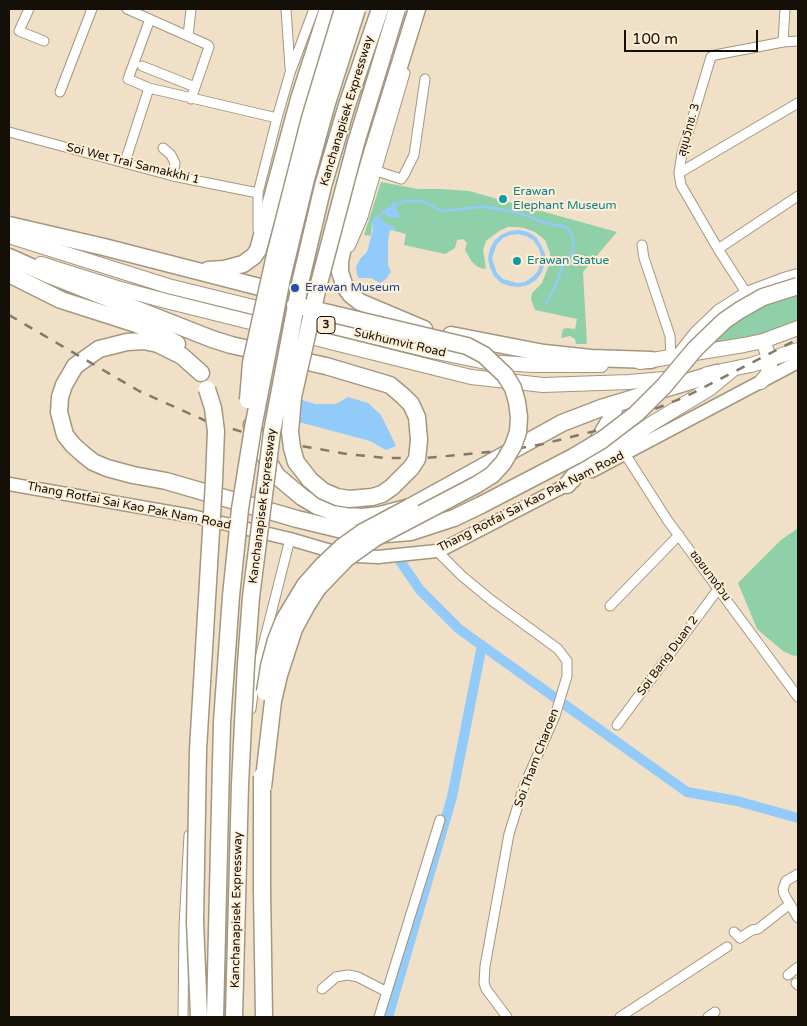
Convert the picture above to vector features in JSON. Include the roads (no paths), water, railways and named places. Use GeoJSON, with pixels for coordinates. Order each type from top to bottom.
{"type":"FeatureCollection","features":[{"type":"Feature","properties":{"kind":"highway"},"geometry":{"type":"LineString","coordinates":[[188,269],[214,270],[234,267],[249,260],[258,250],[299,99],[328,9]]}},
{"type":"Feature","properties":{"kind":"highway"},"geometry":{"type":"LineString","coordinates":[[343,9],[298,163],[257,330],[249,383],[250,416],[258,444],[277,476],[296,493],[317,506],[346,516],[363,517],[380,515],[410,506]]}},
{"type":"Feature","properties":{"kind":"highway"},"geometry":{"type":"LineString","coordinates":[[340,261],[329,265],[302,264],[282,254],[280,248],[326,80],[348,9]]}},
{"type":"Feature","properties":{"kind":"highway","name":"Kanchanapisek Expressway"},"geometry":{"type":"LineString","coordinates":[[215,1017],[222,722],[229,615],[240,509],[254,419],[282,278],[327,103],[357,9]]}},
{"type":"Feature","properties":{"kind":"highway","name":"Kanchanapisek Expressway"},"geometry":{"type":"LineString","coordinates":[[233,1017],[240,776],[246,664],[251,596],[271,441],[300,287],[323,186],[347,105],[380,9]]}},
{"type":"Feature","properties":{"kind":"highway"},"geometry":{"type":"LineString","coordinates":[[9,256],[54,277],[212,339],[230,345],[326,366],[390,386],[404,396],[411,404],[417,417],[419,440],[417,459],[411,468],[382,494],[349,499],[337,497],[323,491],[310,480],[296,462],[290,432],[293,397],[320,282],[356,143],[397,9]]}},
{"type":"Feature","properties":{"kind":"highway"},"geometry":{"type":"LineString","coordinates":[[421,10],[380,126],[340,261],[342,279],[351,295],[372,308],[424,329]]}},
{"type":"Feature","properties":{"kind":"highway"},"geometry":{"type":"LineString","coordinates":[[9,225],[96,245],[424,329],[544,353],[591,358],[651,360]]}},
{"type":"Feature","properties":{"kind":"highway"},"geometry":{"type":"LineString","coordinates":[[42,234],[128,263],[467,346],[484,355],[505,375],[513,388],[519,417],[518,432],[513,446],[503,463],[492,475],[375,538],[347,558],[318,588],[307,605],[294,629],[279,675],[273,701],[263,787]]}},
{"type":"Feature","properties":{"kind":"highway","name":"Sukhumvit Road"},"geometry":{"type":"LineString","coordinates":[[9,236],[60,254],[168,286],[441,353],[486,362],[533,365],[605,365],[651,360],[763,341],[798,328]]}},
{"type":"Feature","properties":{"kind":"highway","name":"Sukhumvit Road"},"geometry":{"type":"LineString","coordinates":[[9,256],[158,299],[471,377],[543,385],[629,382],[725,371],[770,360],[798,350]]}},
{"type":"Feature","properties":{"kind":"highway"},"geometry":{"type":"LineString","coordinates":[[9,274],[61,300],[136,324],[168,338],[190,354],[201,373],[213,408],[216,431],[214,481],[198,750],[196,922],[198,1017]]}},
{"type":"Feature","properties":{"kind":"highway"},"geometry":{"type":"LineString","coordinates":[[675,357],[719,312],[747,294],[798,276]]}},
{"type":"Feature","properties":{"kind":"highway"},"geometry":{"type":"LineString","coordinates":[[201,373],[182,356],[158,344],[144,341],[127,342],[99,349],[75,366],[64,385],[60,397],[59,412],[65,435],[92,462],[107,468],[166,481],[297,519],[355,533],[374,535],[412,532],[454,518],[481,505],[602,440],[636,414],[664,386],[702,342],[724,321],[763,297],[798,286]]}},
{"type":"Feature","properties":{"kind":"highway"},"geometry":{"type":"LineString","coordinates":[[761,382],[769,371],[770,360],[763,341]]}},
{"type":"Feature","properties":{"kind":"highway"},"geometry":{"type":"LineString","coordinates":[[264,1017],[263,719],[265,690],[271,657],[288,612],[305,585],[342,547],[363,532],[562,423],[615,404],[725,371]]}},
{"type":"Feature","properties":{"kind":"highway"},"geometry":{"type":"LineString","coordinates":[[567,484],[618,446],[709,389],[725,371]]}},
{"type":"Feature","properties":{"kind":"highway"},"geometry":{"type":"LineString","coordinates":[[567,484],[586,461],[613,415],[615,404]]}},
{"type":"Feature","properties":{"kind":"main road","name":"Thang Rotfai Sai Kao Pak Nam Road"},"geometry":{"type":"LineString","coordinates":[[9,484],[207,520],[357,556],[378,557],[437,551],[798,362]]}},
{"type":"Feature","properties":{"kind":"street"},"geometry":{"type":"LineString","coordinates":[[29,9],[19,31],[44,41]]}},
{"type":"Feature","properties":{"kind":"street"},"geometry":{"type":"LineString","coordinates":[[60,92],[92,9]]}},
{"type":"Feature","properties":{"kind":"street"},"geometry":{"type":"LineString","coordinates":[[127,9],[209,47],[191,99]]}},
{"type":"Feature","properties":{"kind":"street"},"geometry":{"type":"LineString","coordinates":[[188,36],[191,9]]}},
{"type":"Feature","properties":{"kind":"street"},"geometry":{"type":"LineString","coordinates":[[286,9],[290,73]]}},
{"type":"Feature","properties":{"kind":"street"},"geometry":{"type":"LineString","coordinates":[[258,250],[258,193],[290,73],[314,9]]}},
{"type":"Feature","properties":{"kind":"street"},"geometry":{"type":"LineString","coordinates":[[785,9],[783,42],[798,40]]}},
{"type":"Feature","properties":{"kind":"street"},"geometry":{"type":"LineString","coordinates":[[340,261],[351,245],[363,216],[421,10]]}},
{"type":"Feature","properties":{"kind":"street"},"geometry":{"type":"LineString","coordinates":[[150,19],[128,79],[148,88],[277,118]]}},
{"type":"Feature","properties":{"kind":"street","name":"สุขุมวิทซ. 3"},"geometry":{"type":"LineString","coordinates":[[747,294],[681,185],[679,173],[682,153],[711,57],[783,42]]}},
{"type":"Feature","properties":{"kind":"street"},"geometry":{"type":"LineString","coordinates":[[142,66],[195,87]]}},
{"type":"Feature","properties":{"kind":"street"},"geometry":{"type":"LineString","coordinates":[[377,171],[401,180],[404,175],[414,155],[425,78]]}},
{"type":"Feature","properties":{"kind":"street"},"geometry":{"type":"LineString","coordinates":[[125,162],[148,88]]}},
{"type":"Feature","properties":{"kind":"street"},"geometry":{"type":"LineString","coordinates":[[679,173],[798,103]]}},
{"type":"Feature","properties":{"kind":"street","name":"Soi Wet Trai Samakkhi 1"},"geometry":{"type":"LineString","coordinates":[[9,132],[173,176],[258,193]]}},
{"type":"Feature","properties":{"kind":"street"},"geometry":{"type":"LineString","coordinates":[[163,148],[175,163],[173,176]]}},
{"type":"Feature","properties":{"kind":"street"},"geometry":{"type":"LineString","coordinates":[[718,249],[798,196]]}},
{"type":"Feature","properties":{"kind":"street"},"geometry":{"type":"LineString","coordinates":[[642,245],[644,258],[670,336],[675,357]]}},
{"type":"Feature","properties":{"kind":"street","name":"ซอยบางด้วน"},"geometry":{"type":"LineString","coordinates":[[625,454],[663,513],[798,697]]}},
{"type":"Feature","properties":{"kind":"street"},"geometry":{"type":"LineString","coordinates":[[183,1017],[184,926],[207,520]]}},
{"type":"Feature","properties":{"kind":"street"},"geometry":{"type":"LineString","coordinates":[[610,606],[679,535]]}},
{"type":"Feature","properties":{"kind":"street"},"geometry":{"type":"LineString","coordinates":[[233,1017],[244,862],[250,718],[255,677],[290,539]]}},
{"type":"Feature","properties":{"kind":"street","name":"Soi Tham Charoen"},"geometry":{"type":"LineString","coordinates":[[437,551],[472,590],[563,654],[568,666],[555,716],[524,786],[509,834],[485,966],[484,983],[486,989],[507,1017]]}},
{"type":"Feature","properties":{"kind":"street","name":"Soi Bang Duan 2"},"geometry":{"type":"LineString","coordinates":[[617,725],[719,588]]}},
{"type":"Feature","properties":{"kind":"street"},"geometry":{"type":"LineString","coordinates":[[379,1017],[440,820]]}},
{"type":"Feature","properties":{"kind":"street"},"geometry":{"type":"LineString","coordinates":[[798,874],[786,881],[784,885],[784,894],[798,918]]}},
{"type":"Feature","properties":{"kind":"street"},"geometry":{"type":"LineString","coordinates":[[734,932],[740,938],[752,930],[758,929],[790,904]]}},
{"type":"Feature","properties":{"kind":"street"},"geometry":{"type":"LineString","coordinates":[[620,1017],[728,947]]}},
{"type":"Feature","properties":{"kind":"street"},"geometry":{"type":"LineString","coordinates":[[788,976],[798,967]]}},
{"type":"Feature","properties":{"kind":"street"},"geometry":{"type":"LineString","coordinates":[[322,989],[336,977],[348,975],[358,977],[387,992]]}},
{"type":"Feature","properties":{"kind":"water"},"geometry":{"type":"Polygon","coordinates":[[[394,202],[399,204],[396,209],[398,214],[402,215],[401,217],[389,218],[383,212],[384,209],[390,207],[394,202]]]}},
{"type":"Feature","properties":{"kind":"water"},"geometry":{"type":"Polygon","coordinates":[[[376,215],[388,225],[394,226],[395,231],[390,230],[388,240],[388,265],[391,272],[380,283],[371,278],[359,278],[356,267],[360,259],[367,252],[373,230],[372,223],[376,215]]]}},
{"type":"Feature","properties":{"kind":"water"},"geometry":{"type":"Polygon","coordinates":[[[510,231],[528,232],[536,237],[545,254],[542,272],[536,280],[528,285],[519,287],[501,283],[494,276],[490,268],[488,258],[494,241],[510,231]],[[510,235],[503,238],[497,244],[492,258],[497,273],[503,279],[517,283],[525,282],[538,271],[541,255],[533,240],[526,236],[510,235]]]}},
{"type":"Feature","properties":{"kind":"water"},"geometry":{"type":"Polygon","coordinates":[[[270,392],[315,404],[336,404],[348,397],[368,403],[381,415],[396,446],[386,450],[370,441],[265,413],[270,392]]]}},
{"type":"Feature","properties":{"kind":"waterway"},"geometry":{"type":"LineString","coordinates":[[399,204],[404,201],[423,201],[442,211],[480,207],[493,208],[519,213],[546,223],[566,227],[572,235],[574,247],[564,262],[556,285],[546,304]]}},
{"type":"Feature","properties":{"kind":"waterway"},"geometry":{"type":"LineString","coordinates":[[379,218],[383,212]]}},
{"type":"Feature","properties":{"kind":"waterway"},"geometry":{"type":"LineString","coordinates":[[400,561],[420,590],[459,629],[687,792],[737,801],[798,818]]}},
{"type":"Feature","properties":{"kind":"waterway"},"geometry":{"type":"LineString","coordinates":[[388,1017],[452,797],[482,645]]}},
{"type":"Feature","properties":{"kind":"railway"},"geometry":{"type":"LineString","coordinates":[[9,315],[139,391],[206,421],[273,441],[347,454],[386,458],[426,458],[510,450],[607,428],[685,397],[798,339]]}},
{"type":"Feature","properties":{"kind":"place","name":"Erawan Elephant Museum"},"geometry":{"type":"Point","coordinates":[503,199]}},
{"type":"Feature","properties":{"kind":"place","name":"Erawan Statue"},"geometry":{"type":"Point","coordinates":[517,261]}},
{"type":"Feature","properties":{"kind":"place","name":"Erawan Museum"},"geometry":{"type":"Point","coordinates":[295,288]}}]}
